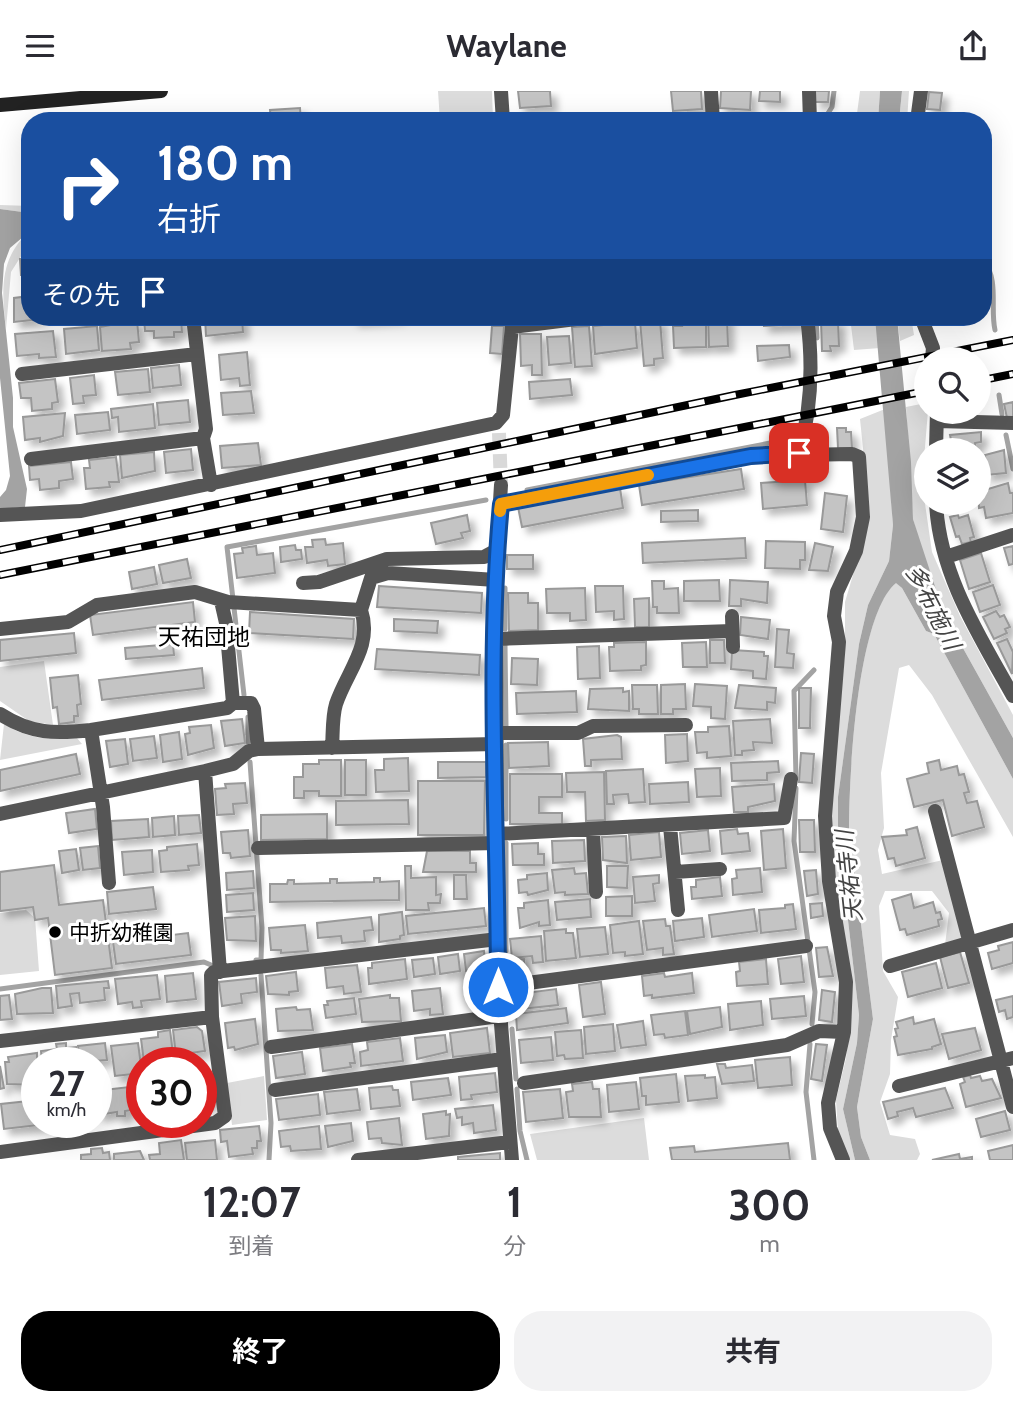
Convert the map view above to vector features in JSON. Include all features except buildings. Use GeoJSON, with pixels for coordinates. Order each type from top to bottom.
{"type":"FeatureCollection","features":[{"type":"Feature","properties":{"kind":"main road"},"geometry":{"type":"LineString","coordinates":[[0,105],[161,91]]}},
{"type":"Feature","properties":{"kind":"street"},"geometry":{"type":"LineString","coordinates":[[501,91],[502,112]]}},
{"type":"Feature","properties":{"kind":"street"},"geometry":{"type":"LineString","coordinates":[[711,91],[712,112]]}},
{"type":"Feature","properties":{"kind":"street"},"geometry":{"type":"LineString","coordinates":[[809,91],[810,112]]}},
{"type":"Feature","properties":{"kind":"street"},"geometry":{"type":"LineString","coordinates":[[918,112],[921,91]]}},
{"type":"Feature","properties":{"kind":"street"},"geometry":{"type":"LineString","coordinates":[[193,326],[206,429],[203,438],[211,485]]}},
{"type":"Feature","properties":{"kind":"street"},"geometry":{"type":"LineString","coordinates":[[0,515],[81,511],[497,428],[503,415],[512,326]]}},
{"type":"Feature","properties":{"kind":"street"},"geometry":{"type":"LineString","coordinates":[[799,453],[805,431],[812,364],[808,326]]}},
{"type":"Feature","properties":{"kind":"street"},"geometry":{"type":"LineString","coordinates":[[924,326],[933,347]]}},
{"type":"Feature","properties":{"kind":"street"},"geometry":{"type":"LineString","coordinates":[[22,375],[197,354]]}},
{"type":"Feature","properties":{"kind":"street"},"geometry":{"type":"LineString","coordinates":[[991,420],[1013,422]]}},
{"type":"Feature","properties":{"kind":"street"},"geometry":{"type":"LineString","coordinates":[[31,459],[203,438]]}},
{"type":"Feature","properties":{"kind":"street"},"geometry":{"type":"LineString","coordinates":[[501,504],[751,456],[799,453],[852,454],[859,457],[863,517],[856,551],[837,592],[834,616],[839,642],[825,816],[829,881],[846,982],[844,1032],[828,1103],[830,1128],[843,1160]]}},
{"type":"Feature","properties":{"kind":"street"},"geometry":{"type":"LineString","coordinates":[[501,485],[496,550],[498,987],[512,1160]]}},
{"type":"Feature","properties":{"kind":"street"},"geometry":{"type":"LineString","coordinates":[[938,515],[946,557],[964,605],[1013,696]]}},
{"type":"Feature","properties":{"kind":"street"},"geometry":{"type":"LineString","coordinates":[[946,557],[1013,535]]}},
{"type":"Feature","properties":{"kind":"street"},"geometry":{"type":"LineString","coordinates":[[303,583],[319,582],[387,559],[484,557],[496,550]]}},
{"type":"Feature","properties":{"kind":"street"},"geometry":{"type":"LineString","coordinates":[[332,748],[336,705],[364,642],[366,625],[361,610],[372,578],[388,573],[496,580]]}},
{"type":"Feature","properties":{"kind":"street"},"geometry":{"type":"LineString","coordinates":[[0,629],[68,621],[97,605],[195,592],[229,602],[361,610]]}},
{"type":"Feature","properties":{"kind":"street"},"geometry":{"type":"LineString","coordinates":[[229,602],[226,623],[233,703]]}},
{"type":"Feature","properties":{"kind":"street"},"geometry":{"type":"LineString","coordinates":[[496,639],[732,624],[733,647]]}},
{"type":"Feature","properties":{"kind":"street"},"geometry":{"type":"LineString","coordinates":[[0,714],[20,727],[59,734],[227,708],[233,703],[251,703],[258,750]]}},
{"type":"Feature","properties":{"kind":"street"},"geometry":{"type":"LineString","coordinates":[[0,814],[233,764],[249,751],[496,739],[578,733],[593,726],[686,725]]}},
{"type":"Feature","properties":{"kind":"street"},"geometry":{"type":"LineString","coordinates":[[91,730],[109,883]]}},
{"type":"Feature","properties":{"kind":"street"},"geometry":{"type":"LineString","coordinates":[[205,771],[220,972]]}},
{"type":"Feature","properties":{"kind":"street"},"geometry":{"type":"LineString","coordinates":[[258,848],[497,839],[784,818],[791,779]]}},
{"type":"Feature","properties":{"kind":"street"},"geometry":{"type":"LineString","coordinates":[[935,811],[969,943],[1007,1059],[1013,1107]]}},
{"type":"Feature","properties":{"kind":"street"},"geometry":{"type":"LineString","coordinates":[[670,826],[678,909]]}},
{"type":"Feature","properties":{"kind":"street"},"geometry":{"type":"LineString","coordinates":[[593,831],[596,892]]}},
{"type":"Feature","properties":{"kind":"street"},"geometry":{"type":"LineString","coordinates":[[675,872],[720,869]]}},
{"type":"Feature","properties":{"kind":"street"},"geometry":{"type":"LineString","coordinates":[[890,966],[1013,930]]}},
{"type":"Feature","properties":{"kind":"street"},"geometry":{"type":"LineString","coordinates":[[0,1152],[215,1123],[225,1116],[212,1017],[211,975],[498,939]]}},
{"type":"Feature","properties":{"kind":"street"},"geometry":{"type":"LineString","coordinates":[[498,987],[806,946]]}},
{"type":"Feature","properties":{"kind":"street"},"geometry":{"type":"LineString","coordinates":[[271,1047],[499,1016]]}},
{"type":"Feature","properties":{"kind":"street"},"geometry":{"type":"LineString","coordinates":[[0,1041],[212,1017]]}},
{"type":"Feature","properties":{"kind":"street"},"geometry":{"type":"LineString","coordinates":[[524,1083],[787,1045],[819,1031],[844,1032]]}},
{"type":"Feature","properties":{"kind":"street"},"geometry":{"type":"LineString","coordinates":[[275,1090],[503,1059]]}},
{"type":"Feature","properties":{"kind":"street"},"geometry":{"type":"LineString","coordinates":[[899,1086],[1007,1059]]}},
{"type":"Feature","properties":{"kind":"street"},"geometry":{"type":"LineString","coordinates":[[358,1160],[510,1142]]}},
{"type":"Feature","properties":{"kind":"shaded area"},"geometry":{"type":"Polygon","coordinates":[[[438,91],[492,91],[493,112],[439,112],[438,91]]]}},
{"type":"Feature","properties":{"kind":"shaded area"},"geometry":{"type":"Polygon","coordinates":[[[860,91],[880,91],[879,112],[857,112],[860,91]]]}},
{"type":"Feature","properties":{"kind":"shaded area"},"geometry":{"type":"Polygon","coordinates":[[[902,91],[909,91],[908,112],[900,112],[902,91]]]}},
{"type":"Feature","properties":{"kind":"shaded area"},"geometry":{"type":"Polygon","coordinates":[[[0,205],[21,206],[21,212],[0,209],[0,205]]]}},
{"type":"Feature","properties":{"kind":"shaded area"},"geometry":{"type":"Polygon","coordinates":[[[20,241],[21,256],[11,272],[6,329],[3,300],[5,274],[20,241]]]}},
{"type":"Feature","properties":{"kind":"shaded area"},"geometry":{"type":"Polygon","coordinates":[[[851,326],[876,326],[880,348],[854,350],[851,326]]]}},
{"type":"Feature","properties":{"kind":"shaded area"},"geometry":{"type":"Polygon","coordinates":[[[898,326],[912,326],[914,335],[900,341],[898,326]]]}},
{"type":"Feature","properties":{"kind":"shaded area"},"geometry":{"type":"Polygon","coordinates":[[[914,405],[914,424],[927,424],[926,438],[914,438],[914,515],[927,515],[932,552],[960,616],[1013,715],[1013,738],[944,614],[925,562],[913,519],[906,407],[914,405]]]}},
{"type":"Feature","properties":{"kind":"shaded area"},"geometry":{"type":"Polygon","coordinates":[[[885,409],[893,525],[889,561],[868,605],[859,644],[838,797],[838,834],[859,1015],[857,1043],[843,1109],[855,1160],[849,1160],[838,1132],[836,1100],[846,1058],[852,994],[840,926],[828,814],[845,653],[845,602],[870,517],[860,419],[885,409]]]}},
{"type":"Feature","properties":{"kind":"shaded area"},"geometry":{"type":"Polygon","coordinates":[[[896,582],[926,631],[934,634],[1013,779],[1013,837],[932,695],[909,665],[899,668],[881,773],[884,828],[878,850],[882,874],[943,860],[963,940],[945,945],[949,913],[932,891],[885,891],[879,906],[883,971],[898,997],[891,1040],[890,1074],[880,1102],[890,1135],[915,1139],[920,1154],[917,1160],[870,1160],[861,1137],[857,1107],[873,1019],[849,829],[849,805],[858,698],[864,661],[872,627],[883,600],[896,582]]]}},
{"type":"Feature","properties":{"kind":"shaded area"},"geometry":{"type":"Polygon","coordinates":[[[44,661],[53,725],[29,721],[0,701],[0,667],[44,661]]]}},
{"type":"Feature","properties":{"kind":"shaded area"},"geometry":{"type":"Polygon","coordinates":[[[4,724],[30,736],[77,738],[82,744],[0,760],[4,724]]]}},
{"type":"Feature","properties":{"kind":"shaded area"},"geometry":{"type":"Polygon","coordinates":[[[26,910],[35,918],[39,971],[0,975],[0,913],[26,910]]]}},
{"type":"Feature","properties":{"kind":"shaded area"},"geometry":{"type":"Polygon","coordinates":[[[264,1076],[267,1120],[232,1125],[227,1083],[264,1076]]]}},
{"type":"Feature","properties":{"kind":"shaded area"},"geometry":{"type":"Polygon","coordinates":[[[644,1118],[649,1160],[537,1160],[530,1134],[644,1118]]]}},
{"type":"Feature","properties":{"kind":"water"},"geometry":{"type":"Polygon","coordinates":[[[880,91],[902,91],[900,112],[879,112],[880,91]]]}},
{"type":"Feature","properties":{"kind":"water"},"geometry":{"type":"Polygon","coordinates":[[[0,209],[21,212],[21,239],[10,248],[4,264],[2,293],[13,398],[13,427],[27,489],[25,507],[0,509],[0,497],[6,490],[10,476],[0,378],[0,209]]]}},
{"type":"Feature","properties":{"kind":"water"},"geometry":{"type":"Polygon","coordinates":[[[876,326],[898,326],[911,462],[913,519],[944,614],[1013,738],[1013,779],[934,634],[926,631],[902,588],[896,583],[883,601],[872,628],[864,661],[851,773],[849,829],[873,1019],[857,1107],[861,1137],[870,1160],[855,1160],[843,1109],[857,1043],[859,1015],[838,834],[838,797],[859,644],[868,605],[889,561],[893,525],[876,326]]]}},
{"type":"Feature","properties":{"kind":"waterway"},"geometry":{"type":"LineString","coordinates":[[829,112],[834,91]]}},
{"type":"Feature","properties":{"kind":"waterway"},"geometry":{"type":"LineString","coordinates":[[992,281],[995,330]]}},
{"type":"Feature","properties":{"kind":"waterway"},"geometry":{"type":"LineString","coordinates":[[816,326],[817,338]]}},
{"type":"Feature","properties":{"kind":"waterway"},"geometry":{"type":"LineString","coordinates":[[999,395],[1002,414]]}},
{"type":"Feature","properties":{"kind":"waterway"},"geometry":{"type":"LineString","coordinates":[[1006,435],[1013,469]]}},
{"type":"Feature","properties":{"kind":"waterway"},"geometry":{"type":"LineString","coordinates":[[527,490],[796,438]]}},
{"type":"Feature","properties":{"kind":"waterway"},"geometry":{"type":"LineString","coordinates":[[244,695],[227,547],[486,500]]}},
{"type":"Feature","properties":{"kind":"waterway"},"geometry":{"type":"LineString","coordinates":[[505,588],[505,629]]}},
{"type":"Feature","properties":{"kind":"waterway"},"geometry":{"type":"LineString","coordinates":[[505,645],[506,726]]}},
{"type":"Feature","properties":{"kind":"waterway"},"geometry":{"type":"LineString","coordinates":[[796,778],[794,691],[814,670]]}},
{"type":"Feature","properties":{"kind":"waterway"},"geometry":{"type":"LineString","coordinates":[[248,717],[248,742]]}},
{"type":"Feature","properties":{"kind":"waterway"},"geometry":{"type":"LineString","coordinates":[[506,745],[506,819]]}},
{"type":"Feature","properties":{"kind":"waterway"},"geometry":{"type":"LineString","coordinates":[[250,762],[262,928],[261,960],[256,960]]}},
{"type":"Feature","properties":{"kind":"waterway"},"geometry":{"type":"LineString","coordinates":[[796,788],[794,841],[815,992],[812,1024]]}},
{"type":"Feature","properties":{"kind":"waterway"},"geometry":{"type":"LineString","coordinates":[[506,843],[506,951]]}},
{"type":"Feature","properties":{"kind":"waterway"},"geometry":{"type":"LineString","coordinates":[[0,989],[204,962],[211,965]]}},
{"type":"Feature","properties":{"kind":"waterway"},"geometry":{"type":"LineString","coordinates":[[261,975],[271,1123],[269,1160]]}},
{"type":"Feature","properties":{"kind":"waterway"},"geometry":{"type":"LineString","coordinates":[[512,1029],[516,1079]]}},
{"type":"Feature","properties":{"kind":"waterway"},"geometry":{"type":"LineString","coordinates":[[810,1044],[806,1092],[814,1160]]}},
{"type":"Feature","properties":{"kind":"waterway"},"geometry":{"type":"LineString","coordinates":[[517,1089],[520,1131],[527,1160]]}},
{"type":"Feature","properties":{"kind":"tunnel"},"geometry":{"type":"LineString","coordinates":[[499,433],[501,485]]}},
{"type":"Feature","properties":{"kind":"railway"},"geometry":{"type":"LineString","coordinates":[[0,550],[735,395],[1013,340]]}},
{"type":"Feature","properties":{"kind":"railway"},"geometry":{"type":"LineString","coordinates":[[991,378],[1013,374]]}},
{"type":"Feature","properties":{"kind":"railway"},"geometry":{"type":"LineString","coordinates":[[0,575],[914,393]]}},
{"type":"Feature","properties":{"kind":"slow traffic"},"geometry":{"type":"LineString","coordinates":[[500,511],[501,504],[648,475]]}},
{"type":"Feature","properties":{"kind":"place","name":"中折幼稚園"},"geometry":{"type":"Point","coordinates":[55,932]}},
{"type":"Feature","properties":{"kind":"district","name":"天祐団地"},"geometry":{"type":"Point","coordinates":[204,637]}},
{"type":"Feature","properties":{"kind":"route"},"geometry":{"type":"LineString","coordinates":[[498,987],[496,550],[501,504],[751,456],[799,453]]}},
{"type":"Feature","properties":{"kind":"water label","name":"多布施川"},"geometry":{"type":"Point","coordinates":[933,607]}},
{"type":"Feature","properties":{"kind":"water label","name":"天祐寺川"},"geometry":{"type":"Point","coordinates":[849,876]}}]}
